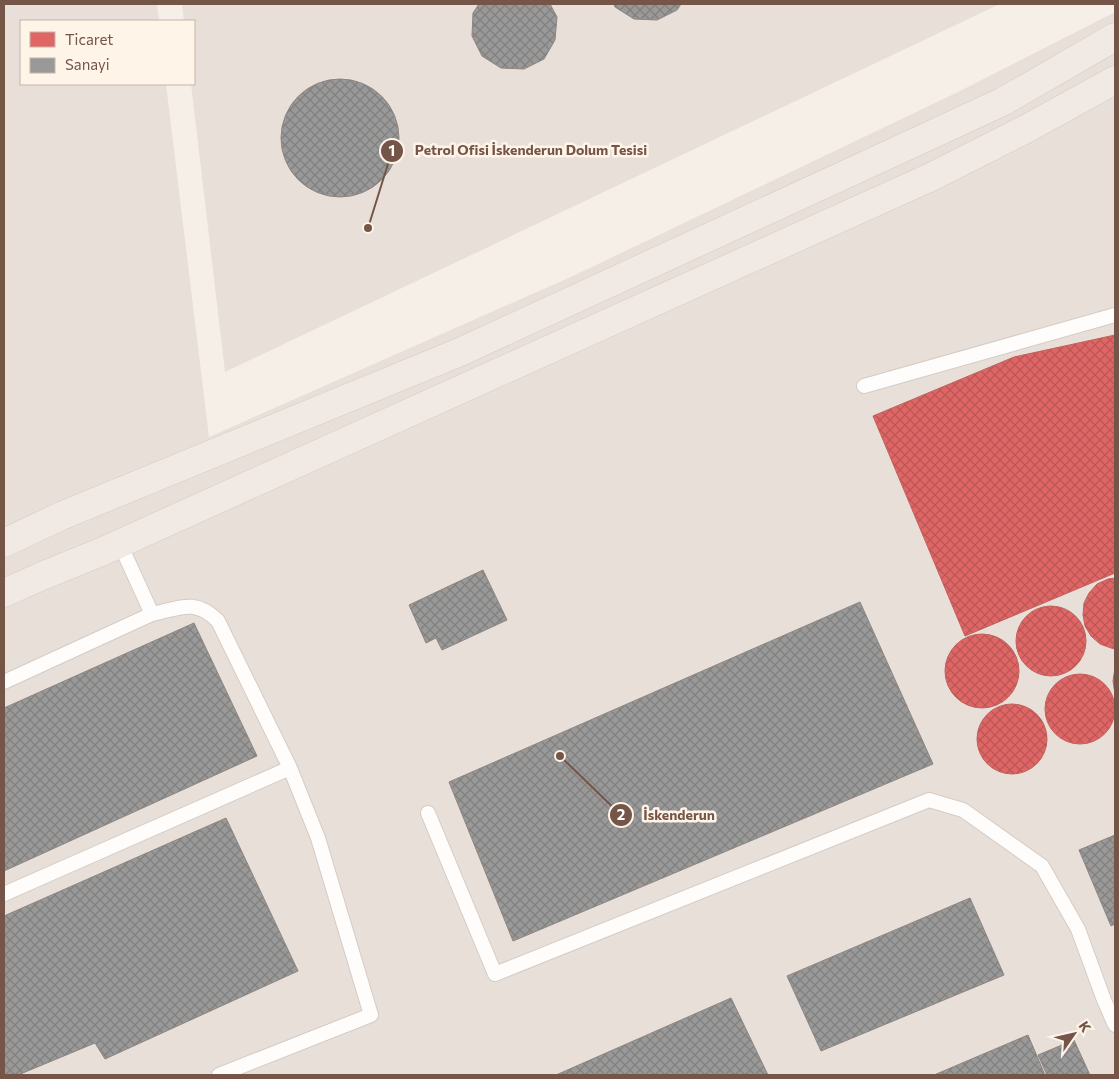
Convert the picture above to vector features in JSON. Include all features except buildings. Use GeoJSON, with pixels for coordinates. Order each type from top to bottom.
{"type":"FeatureCollection","features":[{"type":"Feature","properties":{"kind":"highway"},"geometry":{"type":"LineString","coordinates":[[4,543],[61,516],[469,348],[1004,101],[1115,37]]}},
{"type":"Feature","properties":{"kind":"highway"},"geometry":{"type":"LineString","coordinates":[[4,593],[110,548],[931,177],[1026,129],[1115,80]]}},
{"type":"Feature","properties":{"kind":"highway"},"geometry":{"type":"LineString","coordinates":[[4,534],[61,516]]}},
{"type":"Feature","properties":{"kind":"highway"},"geometry":{"type":"LineString","coordinates":[[4,612],[110,548]]}},
{"type":"Feature","properties":{"kind":"lane"},"geometry":{"type":"LineString","coordinates":[[864,386],[1115,315]]}},
{"type":"Feature","properties":{"kind":"lane"},"geometry":{"type":"LineString","coordinates":[[110,548],[152,614]]}},
{"type":"Feature","properties":{"kind":"lane"},"geometry":{"type":"LineString","coordinates":[[4,682],[152,614],[190,606],[206,611],[218,621],[290,768],[318,838],[371,1015],[219,1075]]}},
{"type":"Feature","properties":{"kind":"lane"},"geometry":{"type":"LineString","coordinates":[[4,894],[290,768]]}},
{"type":"Feature","properties":{"kind":"lane"},"geometry":{"type":"LineString","coordinates":[[428,813],[495,974],[929,800],[962,810],[1042,866],[1078,929],[1115,1025]]}},
{"type":"Feature","properties":{"kind":"shaded area"},"geometry":{"type":"Polygon","coordinates":[[[4,4],[157,4],[159,20],[20,20],[20,85],[166,85],[209,437],[573,276],[960,91],[1115,12],[1115,1075],[4,1075],[4,4]]]}},
{"type":"Feature","properties":{"kind":"shaded area"},"geometry":{"type":"Polygon","coordinates":[[[182,4],[1000,4],[225,372],[191,85],[195,85],[195,20],[184,20],[182,4]]]}},
{"type":"Feature","properties":{"kind":"place","name":"Petrol Ofisi İskenderun Dolum Tesisi"},"geometry":{"type":"Point","coordinates":[368,228]}},
{"type":"Feature","properties":{"kind":"place","name":"İskenderun"},"geometry":{"type":"Point","coordinates":[560,756]}}]}
